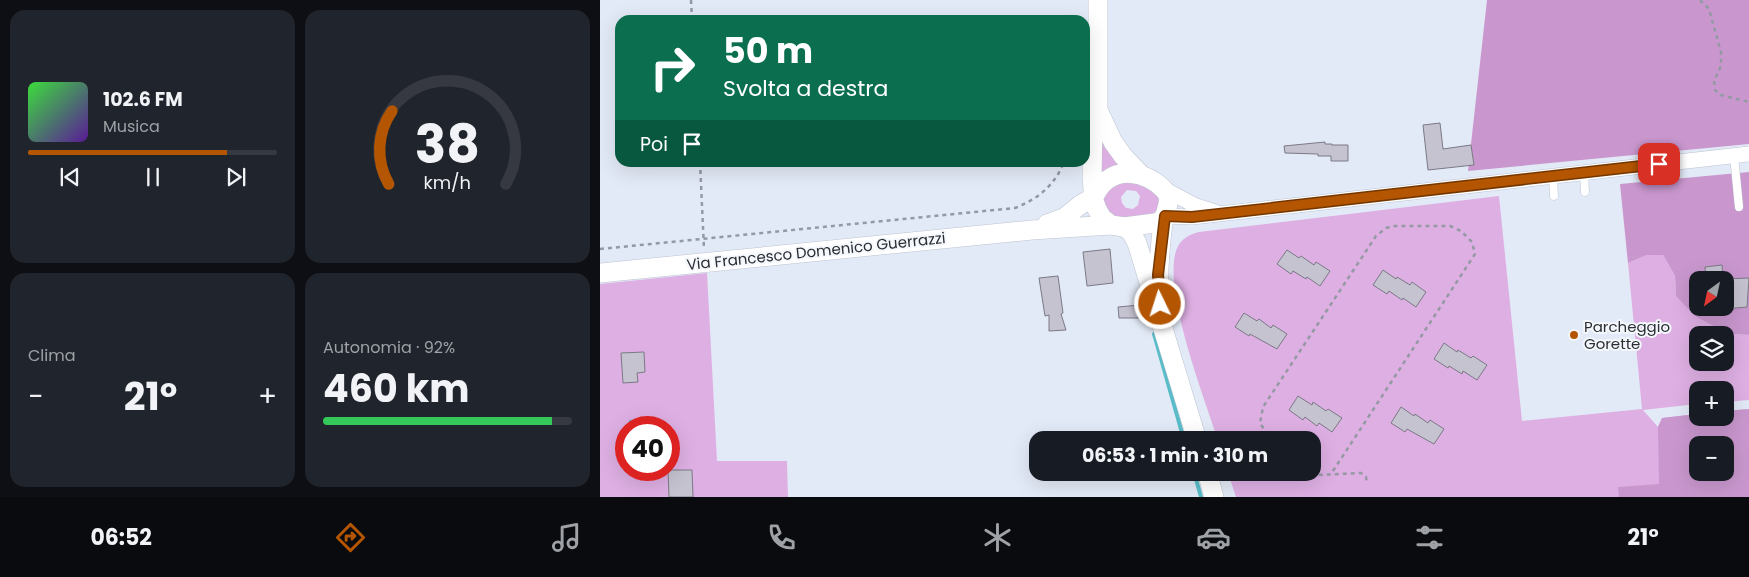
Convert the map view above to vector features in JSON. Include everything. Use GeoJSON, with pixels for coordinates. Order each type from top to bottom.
{"type":"FeatureCollection","features":[{"type":"Feature","properties":{"kind":"street"},"geometry":{"type":"LineString","coordinates":[[1098,0],[1098,110],[1093,125],[1090,194],[1102,218],[1131,232],[1137,244],[1194,431]]}},
{"type":"Feature","properties":{"kind":"street"},"geometry":{"type":"LineString","coordinates":[[1098,110],[1113,142],[1141,175],[1196,206],[1224,213]]}},
{"type":"Feature","properties":{"kind":"street"},"geometry":{"type":"LineString","coordinates":[[1118,226],[1155,223],[1164,218],[1192,217],[1742,155]]}},
{"type":"Feature","properties":{"kind":"street"},"geometry":{"type":"LineString","coordinates":[[1090,194],[1116,175],[1141,175]]}},
{"type":"Feature","properties":{"kind":"street"},"geometry":{"type":"LineString","coordinates":[[1161,319],[1158,275],[1164,218],[1169,204],[1168,196],[1164,189]]}},
{"type":"Feature","properties":{"kind":"street","name":"Via Francesco Domenico Guerrazzi"},"geometry":{"type":"LineString","coordinates":[[1032,230],[1064,218],[1090,194]]}},
{"type":"Feature","properties":{"kind":"street","name":"Via Francesco Domenico Guerrazzi"},"geometry":{"type":"LineString","coordinates":[[600,273],[1032,230],[1118,226]]}},
{"type":"Feature","properties":{"kind":"street"},"geometry":{"type":"LineString","coordinates":[[1210,481],[1214,497]]}},
{"type":"Feature","properties":{"kind":"lane"},"geometry":{"type":"LineString","coordinates":[[1739,207],[1742,155]]}},
{"type":"Feature","properties":{"kind":"lane"},"geometry":{"type":"LineString","coordinates":[[1584,173],[1585,192]]}},
{"type":"Feature","properties":{"kind":"lane"},"geometry":{"type":"LineString","coordinates":[[1553,177],[1554,196]]}},
{"type":"Feature","properties":{"kind":"path"},"geometry":{"type":"LineString","coordinates":[[691,0],[692,15]]}},
{"type":"Feature","properties":{"kind":"path"},"geometry":{"type":"LineString","coordinates":[[1700,0],[1709,9],[1721,52],[1721,66],[1714,81],[1715,90],[1721,95],[1749,102]]}},
{"type":"Feature","properties":{"kind":"path"},"geometry":{"type":"LineString","coordinates":[[700,167],[704,263]]}},
{"type":"Feature","properties":{"kind":"path"},"geometry":{"type":"LineString","coordinates":[[600,249],[1016,208],[1032,201],[1046,190],[1062,167]]}},
{"type":"Feature","properties":{"kind":"path"},"geometry":{"type":"LineString","coordinates":[[1265,431],[1260,423],[1263,407],[1376,236],[1386,228],[1395,226],[1450,226],[1461,231],[1472,242],[1474,254],[1331,474]]}},
{"type":"Feature","properties":{"kind":"path"},"geometry":{"type":"LineString","coordinates":[[1321,475],[1360,473],[1366,477],[1367,484]]}},
{"type":"Feature","properties":{"kind":"shaded area"},"geometry":{"type":"Polygon","coordinates":[[[1487,0],[1749,0],[1749,144],[1468,171],[1487,0]]]}},
{"type":"Feature","properties":{"kind":"shaded area"},"geometry":{"type":"Polygon","coordinates":[[[1099,129],[1125,168],[1099,179],[1099,129]]]}},
{"type":"Feature","properties":{"kind":"shaded area"},"geometry":{"type":"Polygon","coordinates":[[[1749,172],[1749,335],[1734,334],[1734,326],[1714,326],[1695,316],[1734,316],[1734,271],[1689,271],[1689,310],[1676,296],[1675,276],[1663,255],[1647,255],[1628,263],[1620,184],[1749,172]]]}},
{"type":"Feature","properties":{"kind":"shaded area"},"geometry":{"type":"Polygon","coordinates":[[[1119,179],[1139,183],[1153,191],[1159,199],[1159,204],[1157,209],[1148,216],[1118,220],[1102,208],[1105,193],[1119,179]],[[1127,190],[1121,197],[1122,203],[1126,208],[1133,209],[1138,205],[1140,196],[1136,191],[1127,190]]]}},
{"type":"Feature","properties":{"kind":"shaded area"},"geometry":{"type":"Polygon","coordinates":[[[1499,196],[1522,421],[1642,409],[1628,263],[1647,255],[1663,255],[1675,276],[1676,296],[1689,305],[1689,316],[1704,316],[1718,326],[1689,326],[1689,371],[1734,371],[1734,334],[1749,335],[1749,400],[1734,401],[1734,381],[1689,381],[1689,405],[1643,410],[1658,427],[1662,418],[1689,415],[1689,426],[1734,426],[1734,410],[1749,409],[1749,497],[1236,497],[1231,481],[1321,481],[1321,431],[1215,431],[1194,369],[1178,309],[1174,282],[1174,259],[1180,243],[1193,234],[1499,196]]]}},
{"type":"Feature","properties":{"kind":"shaded area"},"geometry":{"type":"Polygon","coordinates":[[[707,273],[717,461],[787,461],[788,497],[600,497],[600,284],[707,273]]]}},
{"type":"Feature","properties":{"kind":"shaded area"},"geometry":{"type":"Polygon","coordinates":[[[1749,409],[1749,497],[1619,497],[1618,487],[1659,484],[1658,427],[1662,418],[1689,415],[1689,426],[1734,426],[1734,410],[1749,409]]]}},
{"type":"Feature","properties":{"kind":"building"},"geometry":{"type":"Polygon","coordinates":[[[1440,123],[1443,149],[1471,145],[1474,165],[1428,170],[1423,125],[1440,123]]]}},
{"type":"Feature","properties":{"kind":"building"},"geometry":{"type":"Polygon","coordinates":[[[1325,142],[1325,144],[1332,145],[1348,145],[1348,161],[1331,161],[1331,156],[1318,156],[1318,154],[1285,153],[1284,146],[1325,142]]]}},
{"type":"Feature","properties":{"kind":"building"},"geometry":{"type":"Polygon","coordinates":[[[1110,249],[1113,283],[1087,286],[1083,252],[1110,249]]]}},
{"type":"Feature","properties":{"kind":"building"},"geometry":{"type":"Polygon","coordinates":[[[1287,250],[1299,258],[1301,256],[1314,265],[1316,262],[1330,271],[1320,286],[1307,277],[1306,279],[1293,271],[1291,274],[1277,264],[1287,250]]]}},
{"type":"Feature","properties":{"kind":"building"},"geometry":{"type":"Polygon","coordinates":[[[1722,265],[1722,271],[1705,271],[1705,267],[1722,265]]]}},
{"type":"Feature","properties":{"kind":"building"},"geometry":{"type":"Polygon","coordinates":[[[1383,270],[1396,279],[1397,277],[1410,285],[1412,282],[1426,292],[1416,307],[1403,298],[1402,300],[1389,291],[1387,294],[1373,285],[1383,270]]]}},
{"type":"Feature","properties":{"kind":"building"},"geometry":{"type":"Polygon","coordinates":[[[1058,276],[1063,313],[1061,314],[1066,330],[1049,331],[1049,315],[1045,316],[1039,278],[1058,276]]]}},
{"type":"Feature","properties":{"kind":"building"},"geometry":{"type":"Polygon","coordinates":[[[1749,278],[1747,307],[1734,308],[1734,279],[1749,278]]]}},
{"type":"Feature","properties":{"kind":"building"},"geometry":{"type":"Polygon","coordinates":[[[1140,305],[1140,318],[1119,318],[1118,307],[1140,305]]]}},
{"type":"Feature","properties":{"kind":"building"},"geometry":{"type":"Polygon","coordinates":[[[1244,313],[1257,321],[1259,319],[1271,328],[1273,325],[1287,334],[1277,349],[1235,327],[1244,313]]]}},
{"type":"Feature","properties":{"kind":"building"},"geometry":{"type":"Polygon","coordinates":[[[1444,343],[1457,352],[1458,350],[1471,358],[1473,356],[1487,365],[1477,380],[1463,371],[1462,374],[1449,366],[1448,368],[1434,359],[1444,343]]]}},
{"type":"Feature","properties":{"kind":"building"},"geometry":{"type":"Polygon","coordinates":[[[644,352],[645,372],[637,373],[638,382],[623,383],[621,353],[644,352]]]}},
{"type":"Feature","properties":{"kind":"building"},"geometry":{"type":"Polygon","coordinates":[[[1298,396],[1312,405],[1313,402],[1326,411],[1328,409],[1342,418],[1332,432],[1319,423],[1317,426],[1305,417],[1303,420],[1289,410],[1298,396]]]}},
{"type":"Feature","properties":{"kind":"building"},"geometry":{"type":"Polygon","coordinates":[[[1401,407],[1414,416],[1415,414],[1428,423],[1430,420],[1444,429],[1434,444],[1407,429],[1405,432],[1391,423],[1401,407]]]}},
{"type":"Feature","properties":{"kind":"building"},"geometry":{"type":"Polygon","coordinates":[[[680,470],[692,470],[693,497],[669,497],[668,481],[680,481],[680,470]]]}},
{"type":"Feature","properties":{"kind":"waterway"},"geometry":{"type":"LineString","coordinates":[[1154,334],[1181,431]]}},
{"type":"Feature","properties":{"kind":"waterway"},"geometry":{"type":"LineString","coordinates":[[1197,481],[1201,497]]}},
{"type":"Feature","properties":{"kind":"place","name":"Parcheggio Gorette"},"geometry":{"type":"Point","coordinates":[1574,335]}},
{"type":"Feature","properties":{"kind":"route"},"geometry":{"type":"LineString","coordinates":[[1160,304],[1158,275],[1165,216],[1192,217],[1659,164]]}}]}
